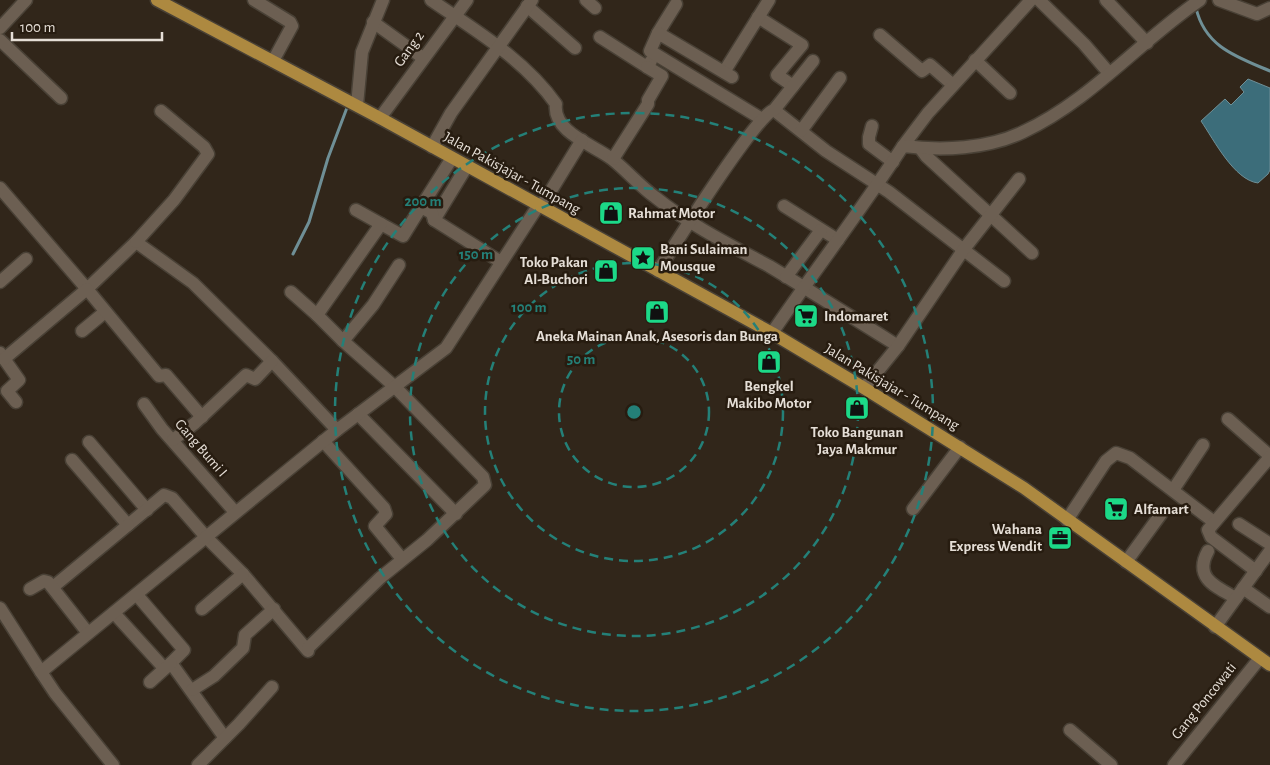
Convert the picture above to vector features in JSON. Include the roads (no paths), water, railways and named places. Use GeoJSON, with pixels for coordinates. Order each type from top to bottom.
{"type":"FeatureCollection","features":[{"type":"Feature","properties":{"kind":"main road","name":"Jalan Pakisjajar - Tumpang"},"geometry":{"type":"LineString","coordinates":[[157,0],[176,4],[273,61],[772,333],[1012,480],[1265,662]]}},
{"type":"Feature","properties":{"kind":"street"},"geometry":{"type":"LineString","coordinates":[[0,28],[26,0]]}},
{"type":"Feature","properties":{"kind":"street"},"geometry":{"type":"LineString","coordinates":[[254,0],[290,22],[292,26],[273,61]]}},
{"type":"Feature","properties":{"kind":"street"},"geometry":{"type":"LineString","coordinates":[[353,103],[360,60],[373,22],[384,0]]}},
{"type":"Feature","properties":{"kind":"street"},"geometry":{"type":"LineString","coordinates":[[431,0],[522,65],[556,104],[555,113],[558,120],[582,140],[612,159],[655,197],[690,221],[898,346]]}},
{"type":"Feature","properties":{"kind":"street","name":"Gang 2"},"geometry":{"type":"LineString","coordinates":[[380,118],[466,0]]}},
{"type":"Feature","properties":{"kind":"street"},"geometry":{"type":"LineString","coordinates":[[658,33],[728,74],[769,0]]}},
{"type":"Feature","properties":{"kind":"street"},"geometry":{"type":"LineString","coordinates":[[772,333],[802,287],[878,185],[916,127],[1031,0]]}},
{"type":"Feature","properties":{"kind":"street"},"geometry":{"type":"LineString","coordinates":[[1039,0],[1084,44],[1108,73]]}},
{"type":"Feature","properties":{"kind":"street"},"geometry":{"type":"LineString","coordinates":[[1106,0],[1147,43]]}},
{"type":"Feature","properties":{"kind":"street"},"geometry":{"type":"LineString","coordinates":[[1219,0],[1257,14],[1270,8]]}},
{"type":"Feature","properties":{"kind":"street"},"geometry":{"type":"LineString","coordinates":[[904,146],[961,148],[1002,140],[1023,132],[1070,103],[1197,2]]}},
{"type":"Feature","properties":{"kind":"street"},"geometry":{"type":"LineString","coordinates":[[432,147],[451,113],[530,3],[575,48]]}},
{"type":"Feature","properties":{"kind":"street"},"geometry":{"type":"LineString","coordinates":[[676,4],[650,48],[655,54],[762,119]]}},
{"type":"Feature","properties":{"kind":"street"},"geometry":{"type":"LineString","coordinates":[[758,17],[802,45],[777,75],[792,86]]}},
{"type":"Feature","properties":{"kind":"street"},"geometry":{"type":"LineString","coordinates":[[373,22],[423,58]]}},
{"type":"Feature","properties":{"kind":"street"},"geometry":{"type":"LineString","coordinates":[[880,35],[922,71],[930,64],[953,85]]}},
{"type":"Feature","properties":{"kind":"street"},"geometry":{"type":"LineString","coordinates":[[600,37],[662,76],[648,100],[648,104],[612,159]]}},
{"type":"Feature","properties":{"kind":"street"},"geometry":{"type":"LineString","coordinates":[[0,40],[61,98]]}},
{"type":"Feature","properties":{"kind":"street"},"geometry":{"type":"LineString","coordinates":[[648,67],[655,54]]}},
{"type":"Feature","properties":{"kind":"street"},"geometry":{"type":"LineString","coordinates":[[976,60],[1010,93]]}},
{"type":"Feature","properties":{"kind":"street"},"geometry":{"type":"LineString","coordinates":[[658,271],[690,221],[762,119],[769,111],[774,110],[813,61]]}},
{"type":"Feature","properties":{"kind":"street"},"geometry":{"type":"LineString","coordinates":[[800,131],[840,78]]}},
{"type":"Feature","properties":{"kind":"street"},"geometry":{"type":"LineString","coordinates":[[774,110],[826,151],[878,185],[1004,281]]}},
{"type":"Feature","properties":{"kind":"street"},"geometry":{"type":"LineString","coordinates":[[16,402],[7,391],[19,380],[2,356],[87,289],[136,242],[174,200],[208,154],[204,147],[161,111]]}},
{"type":"Feature","properties":{"kind":"street"},"geometry":{"type":"LineString","coordinates":[[872,126],[868,137],[869,144],[893,162]]}},
{"type":"Feature","properties":{"kind":"street"},"geometry":{"type":"LineString","coordinates":[[41,672],[207,538],[235,512],[323,441],[446,348],[538,206],[544,202],[582,140]]}},
{"type":"Feature","properties":{"kind":"street"},"geometry":{"type":"LineString","coordinates":[[920,148],[926,156],[1032,253]]}},
{"type":"Feature","properties":{"kind":"street"},"geometry":{"type":"LineString","coordinates":[[356,210],[404,236],[452,158]]}},
{"type":"Feature","properties":{"kind":"street"},"geometry":{"type":"LineString","coordinates":[[434,220],[466,166]]}},
{"type":"Feature","properties":{"kind":"street"},"geometry":{"type":"LineString","coordinates":[[864,388],[898,346],[964,249],[1019,179]]}},
{"type":"Feature","properties":{"kind":"street"},"geometry":{"type":"LineString","coordinates":[[0,188],[159,376],[166,375],[202,416]]}},
{"type":"Feature","properties":{"kind":"street"},"geometry":{"type":"LineString","coordinates":[[784,206],[838,240]]}},
{"type":"Feature","properties":{"kind":"street"},"geometry":{"type":"LineString","coordinates":[[422,207],[432,213],[434,220],[501,262]]}},
{"type":"Feature","properties":{"kind":"street"},"geometry":{"type":"LineString","coordinates":[[317,315],[381,224]]}},
{"type":"Feature","properties":{"kind":"street"},"geometry":{"type":"LineString","coordinates":[[786,277],[821,230]]}},
{"type":"Feature","properties":{"kind":"street"},"geometry":{"type":"LineString","coordinates":[[136,242],[193,284],[272,361],[337,430]]}},
{"type":"Feature","properties":{"kind":"street"},"geometry":{"type":"LineString","coordinates":[[0,282],[26,259]]}},
{"type":"Feature","properties":{"kind":"street"},"geometry":{"type":"LineString","coordinates":[[342,341],[373,305],[399,265]]}},
{"type":"Feature","properties":{"kind":"street"},"geometry":{"type":"LineString","coordinates":[[53,587],[162,496],[167,496],[243,574],[308,649],[402,559],[482,490],[486,481],[394,386],[290,292]]}},
{"type":"Feature","properties":{"kind":"street"},"geometry":{"type":"LineString","coordinates":[[82,331],[105,312]]}},
{"type":"Feature","properties":{"kind":"street"},"geometry":{"type":"LineString","coordinates":[[173,440],[246,375],[255,379],[272,361]]}},
{"type":"Feature","properties":{"kind":"street","name":"Gang Bumi I"},"geometry":{"type":"LineString","coordinates":[[144,404],[235,512]]}},
{"type":"Feature","properties":{"kind":"street"},"geometry":{"type":"LineString","coordinates":[[358,414],[456,514]]}},
{"type":"Feature","properties":{"kind":"street"},"geometry":{"type":"LineString","coordinates":[[1228,419],[1270,456],[1208,530],[1211,536],[1256,571]]}},
{"type":"Feature","properties":{"kind":"street"},"geometry":{"type":"LineString","coordinates":[[323,441],[384,508],[386,514],[375,526],[402,559]]}},
{"type":"Feature","properties":{"kind":"street"},"geometry":{"type":"LineString","coordinates":[[89,442],[147,510]]}},
{"type":"Feature","properties":{"kind":"street"},"geometry":{"type":"LineString","coordinates":[[1172,490],[1203,445]]}},
{"type":"Feature","properties":{"kind":"street"},"geometry":{"type":"LineString","coordinates":[[913,509],[960,447]]}},
{"type":"Feature","properties":{"kind":"street"},"geometry":{"type":"LineString","coordinates":[[1067,520],[1106,461],[1116,453],[1130,458],[1214,522]]}},
{"type":"Feature","properties":{"kind":"street"},"geometry":{"type":"LineString","coordinates":[[72,460],[128,525]]}},
{"type":"Feature","properties":{"kind":"street"},"geometry":{"type":"LineString","coordinates":[[1126,562],[1161,514]]}},
{"type":"Feature","properties":{"kind":"street"},"geometry":{"type":"LineString","coordinates":[[1239,524],[1270,544]]}},
{"type":"Feature","properties":{"kind":"street"},"geometry":{"type":"LineString","coordinates":[[1208,551],[1203,564],[1206,579],[1210,584],[1239,593],[1270,608]]}},
{"type":"Feature","properties":{"kind":"street"},"geometry":{"type":"LineString","coordinates":[[1216,626],[1270,551]]}},
{"type":"Feature","properties":{"kind":"street"},"geometry":{"type":"LineString","coordinates":[[202,609],[243,574]]}},
{"type":"Feature","properties":{"kind":"street"},"geometry":{"type":"LineString","coordinates":[[30,589],[44,581],[53,587],[88,633]]}},
{"type":"Feature","properties":{"kind":"street"},"geometry":{"type":"LineString","coordinates":[[137,594],[184,650],[150,682]]}},
{"type":"Feature","properties":{"kind":"street"},"geometry":{"type":"LineString","coordinates":[[0,608],[54,694],[113,765]]}},
{"type":"Feature","properties":{"kind":"street"},"geometry":{"type":"LineString","coordinates":[[192,690],[214,676],[243,648],[245,635],[274,609]]}},
{"type":"Feature","properties":{"kind":"street"},"geometry":{"type":"LineString","coordinates":[[114,613],[192,690],[225,738]]}},
{"type":"Feature","properties":{"kind":"street","name":"Gang Poncowati"},"geometry":{"type":"LineString","coordinates":[[1174,765],[1265,662]]}},
{"type":"Feature","properties":{"kind":"street"},"geometry":{"type":"LineString","coordinates":[[198,765],[272,687]]}},
{"type":"Feature","properties":{"kind":"street"},"geometry":{"type":"LineString","coordinates":[[1070,730],[1111,765]]}},
{"type":"Feature","properties":{"kind":"water"},"geometry":{"type":"Polygon","coordinates":[[[1248,79],[1270,88],[1270,170],[1258,183],[1241,175],[1233,167],[1201,121],[1225,99],[1231,105],[1244,92],[1240,87],[1248,79]]]}},
{"type":"Feature","properties":{"kind":"waterway"},"geometry":{"type":"LineString","coordinates":[[1196,8],[1200,21],[1207,32],[1224,49],[1270,71]]}},
{"type":"Feature","properties":{"kind":"waterway"},"geometry":{"type":"LineString","coordinates":[[293,254],[309,222],[328,158],[348,105]]}},
{"type":"Feature","properties":{"kind":"place","name":"Rahmat Motor"},"geometry":{"type":"Point","coordinates":[611,213]}},
{"type":"Feature","properties":{"kind":"place","name":"Bani Sulaiman Mousque"},"geometry":{"type":"Point","coordinates":[643,258]}},
{"type":"Feature","properties":{"kind":"place","name":"Toko Pakan Al-Buchori"},"geometry":{"type":"Point","coordinates":[606,271]}},
{"type":"Feature","properties":{"kind":"place","name":"Aneka Mainan Anak, Asesoris dan Bunga"},"geometry":{"type":"Point","coordinates":[657,312]}},
{"type":"Feature","properties":{"kind":"place","name":"Indomaret"},"geometry":{"type":"Point","coordinates":[806,316]}},
{"type":"Feature","properties":{"kind":"place","name":"Bengkel Makibo Motor"},"geometry":{"type":"Point","coordinates":[769,362]}},
{"type":"Feature","properties":{"kind":"place","name":"Toko Bangunan Jaya Makmur"},"geometry":{"type":"Point","coordinates":[857,408]}},
{"type":"Feature","properties":{"kind":"place","name":"Alfamart"},"geometry":{"type":"Point","coordinates":[1116,509]}},
{"type":"Feature","properties":{"kind":"place","name":"Wahana Express Wendit"},"geometry":{"type":"Point","coordinates":[1060,538]}}]}
